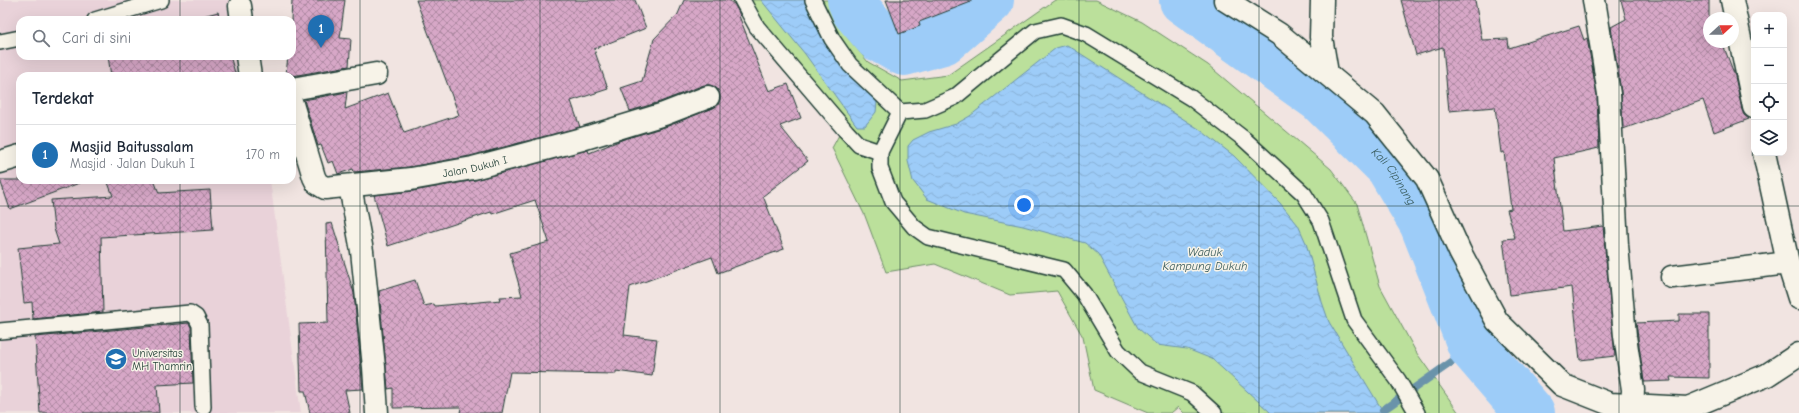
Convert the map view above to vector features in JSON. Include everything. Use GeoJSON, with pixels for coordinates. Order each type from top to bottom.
{"type":"FeatureCollection","features":[{"type":"Feature","properties":{"kind":"street"},"geometry":{"type":"LineString","coordinates":[[1225,0],[1279,34],[1375,114],[1427,179],[1460,252],[1497,320],[1562,385],[1610,404],[1688,408],[1767,375],[1799,354]]}},
{"type":"Feature","properties":{"kind":"street"},"geometry":{"type":"LineString","coordinates":[[1322,0],[1321,37],[1327,73]]}},
{"type":"Feature","properties":{"kind":"street"},"geometry":{"type":"LineString","coordinates":[[1594,0],[1609,94],[1617,245],[1625,336],[1633,390],[1632,406]]}},
{"type":"Feature","properties":{"kind":"street"},"geometry":{"type":"LineString","coordinates":[[1732,0],[1751,92]]}},
{"type":"Feature","properties":{"kind":"street"},"geometry":{"type":"LineString","coordinates":[[248,60],[249,72]]}},
{"type":"Feature","properties":{"kind":"street"},"geometry":{"type":"LineString","coordinates":[[296,88],[376,74]]}},
{"type":"Feature","properties":{"kind":"street","name":"Jalan Dukuh I"},"geometry":{"type":"LineString","coordinates":[[296,117],[314,177],[317,183],[325,188],[445,174],[504,160],[664,114],[708,97]]}},
{"type":"Feature","properties":{"kind":"street"},"geometry":{"type":"LineString","coordinates":[[1765,156],[1788,263],[1799,298]]}},
{"type":"Feature","properties":{"kind":"street"},"geometry":{"type":"LineString","coordinates":[[0,162],[16,157]]}},
{"type":"Feature","properties":{"kind":"street"},"geometry":{"type":"LineString","coordinates":[[350,186],[362,251],[374,367],[377,413]]}},
{"type":"Feature","properties":{"kind":"street"},"geometry":{"type":"LineString","coordinates":[[1672,277],[1788,263]]}},
{"type":"Feature","properties":{"kind":"lane"},"geometry":{"type":"LineString","coordinates":[[108,16],[161,0]]}},
{"type":"Feature","properties":{"kind":"lane"},"geometry":{"type":"LineString","coordinates":[[742,0],[757,27],[846,131],[859,145],[880,152]]}},
{"type":"Feature","properties":{"kind":"lane"},"geometry":{"type":"LineString","coordinates":[[813,0],[832,39],[850,65],[900,112],[925,110],[955,97],[1035,30],[1061,25],[1086,34],[1191,98],[1244,139],[1304,194],[1321,221],[1354,320],[1398,380],[1417,413]]}},
{"type":"Feature","properties":{"kind":"lane"},"geometry":{"type":"LineString","coordinates":[[0,42],[16,39]]}},
{"type":"Feature","properties":{"kind":"lane"},"geometry":{"type":"LineString","coordinates":[[900,112],[880,152],[880,168],[892,202],[914,227],[928,236],[1064,270],[1084,294],[1118,351],[1140,372],[1192,393],[1214,413]]}},
{"type":"Feature","properties":{"kind":"lane"},"geometry":{"type":"LineString","coordinates":[[0,331],[190,313],[196,317],[200,325],[204,407]]}},
{"type":"Feature","properties":{"kind":"shaded area"},"geometry":{"type":"Polygon","coordinates":[[[0,0],[246,0],[248,16],[16,16],[16,60],[254,60],[255,72],[16,72],[16,184],[271,184],[301,413],[0,413],[0,0]]]}},
{"type":"Feature","properties":{"kind":"green space"},"geometry":{"type":"Polygon","coordinates":[[[732,0],[832,0],[847,37],[868,62],[902,81],[948,75],[1055,0],[1096,0],[1142,22],[1208,65],[1331,169],[1357,204],[1380,286],[1416,352],[1459,413],[1184,413],[1178,407],[1171,413],[1148,413],[1094,390],[1083,337],[1057,291],[1010,295],[935,264],[886,272],[865,216],[832,148],[839,135],[776,62],[732,0]]]}},
{"type":"Feature","properties":{"kind":"water"},"geometry":{"type":"Polygon","coordinates":[[[761,0],[806,0],[877,102],[876,112],[865,126],[857,126],[805,54],[761,0]]]}},
{"type":"Feature","properties":{"kind":"water","name":"Waduk Kampung Dukuh"},"geometry":{"type":"Polygon","coordinates":[[[1067,45],[1199,129],[1234,156],[1280,203],[1298,225],[1306,243],[1329,322],[1384,413],[1271,413],[1212,359],[1187,349],[1157,345],[1138,328],[1098,254],[1085,243],[1023,226],[964,214],[927,199],[913,181],[908,161],[908,146],[913,140],[929,132],[956,124],[970,116],[1056,48],[1067,45]]]}},
{"type":"Feature","properties":{"kind":"building"},"geometry":{"type":"Polygon","coordinates":[[[292,0],[345,0],[340,38],[351,39],[349,66],[296,75],[296,72],[286,72],[288,60],[296,60],[296,16],[291,16],[292,0]]]}},
{"type":"Feature","properties":{"kind":"building"},"geometry":{"type":"Polygon","coordinates":[[[416,0],[635,0],[646,28],[594,49],[608,89],[571,101],[580,127],[470,156],[409,167],[354,172],[353,169],[338,174],[333,161],[328,163],[321,145],[318,146],[304,100],[347,92],[345,109],[388,93],[404,133],[459,115],[416,0]]]}},
{"type":"Feature","properties":{"kind":"building"},"geometry":{"type":"Polygon","coordinates":[[[684,0],[729,0],[735,5],[740,15],[739,16],[769,91],[788,84],[801,118],[780,126],[808,161],[763,196],[784,249],[718,273],[712,257],[630,287],[624,335],[657,339],[652,376],[616,371],[616,374],[510,372],[502,413],[460,413],[461,407],[393,408],[393,388],[388,389],[379,291],[415,280],[424,306],[434,304],[435,306],[501,300],[500,297],[522,296],[510,253],[549,242],[535,200],[492,214],[491,212],[388,246],[374,195],[413,191],[475,180],[588,150],[589,153],[624,139],[668,126],[718,105],[720,99],[719,92],[716,88],[710,85],[704,85],[660,102],[630,111],[621,88],[642,81],[654,39],[678,14],[684,0]]]}},
{"type":"Feature","properties":{"kind":"building"},"geometry":{"type":"Polygon","coordinates":[[[886,0],[971,0],[971,2],[919,22],[920,26],[899,34],[886,0]]]}},
{"type":"Feature","properties":{"kind":"building"},"geometry":{"type":"Polygon","coordinates":[[[1401,0],[1475,0],[1482,40],[1508,39],[1509,48],[1579,26],[1584,40],[1587,38],[1597,95],[1599,148],[1554,158],[1563,231],[1603,226],[1615,356],[1580,360],[1572,287],[1510,295],[1503,239],[1515,238],[1507,210],[1511,209],[1504,152],[1501,153],[1495,107],[1449,111],[1443,47],[1416,55],[1401,0]]]}},
{"type":"Feature","properties":{"kind":"building"},"geometry":{"type":"Polygon","coordinates":[[[1621,0],[1709,0],[1709,12],[1703,12],[1703,48],[1724,48],[1735,76],[1742,110],[1744,115],[1749,119],[1714,132],[1703,100],[1623,129],[1621,92],[1611,27],[1626,19],[1621,0]]]}},
{"type":"Feature","properties":{"kind":"building"},"geometry":{"type":"Polygon","coordinates":[[[218,12],[219,16],[203,16],[218,12]]]}},
{"type":"Feature","properties":{"kind":"building"},"geometry":{"type":"Polygon","coordinates":[[[109,60],[231,60],[235,72],[110,72],[109,60]]]}},
{"type":"Feature","properties":{"kind":"building"},"geometry":{"type":"Polygon","coordinates":[[[0,180],[16,180],[16,184],[77,184],[10,209],[0,180]]]}},
{"type":"Feature","properties":{"kind":"building"},"geometry":{"type":"Polygon","coordinates":[[[108,184],[156,184],[159,193],[210,190],[213,230],[101,237],[103,312],[33,319],[32,302],[24,303],[18,248],[59,244],[54,229],[51,200],[113,196],[108,184]]]}},
{"type":"Feature","properties":{"kind":"building"},"geometry":{"type":"Polygon","coordinates":[[[332,223],[354,293],[363,389],[345,390],[350,413],[310,413],[305,391],[301,391],[299,324],[328,323],[326,224],[332,223]]]}},
{"type":"Feature","properties":{"kind":"building"},"geometry":{"type":"Polygon","coordinates":[[[1679,314],[1709,314],[1709,378],[1670,377],[1671,381],[1644,382],[1636,323],[1679,321],[1679,314]]]}},
{"type":"Feature","properties":{"kind":"building","name":"Universitas MH Thamrin"},"geometry":{"type":"Polygon","coordinates":[[[189,323],[191,327],[193,383],[157,385],[159,413],[40,413],[35,337],[189,323]]]}},
{"type":"Feature","properties":{"kind":"waterway","name":"Kali Cipinang"},"geometry":{"type":"LineString","coordinates":[[852,0],[856,10],[879,37],[904,51],[943,40],[989,0]]}},
{"type":"Feature","properties":{"kind":"waterway","name":"Kali Cipinang"},"geometry":{"type":"LineString","coordinates":[[1184,0],[1321,98],[1390,166],[1424,223],[1473,347],[1530,413]]}},
{"type":"Feature","properties":{"kind":"waterway"},"geometry":{"type":"LineString","coordinates":[[1383,410],[1473,347]]}},
{"type":"Feature","properties":{"kind":"place","name":"Masjid Baitussalam"},"geometry":{"type":"Point","coordinates":[321,48]}},
{"type":"Feature","properties":{"kind":"place","name":"Universitas MH Thamrin"},"geometry":{"type":"Point","coordinates":[116,359]}}]}
